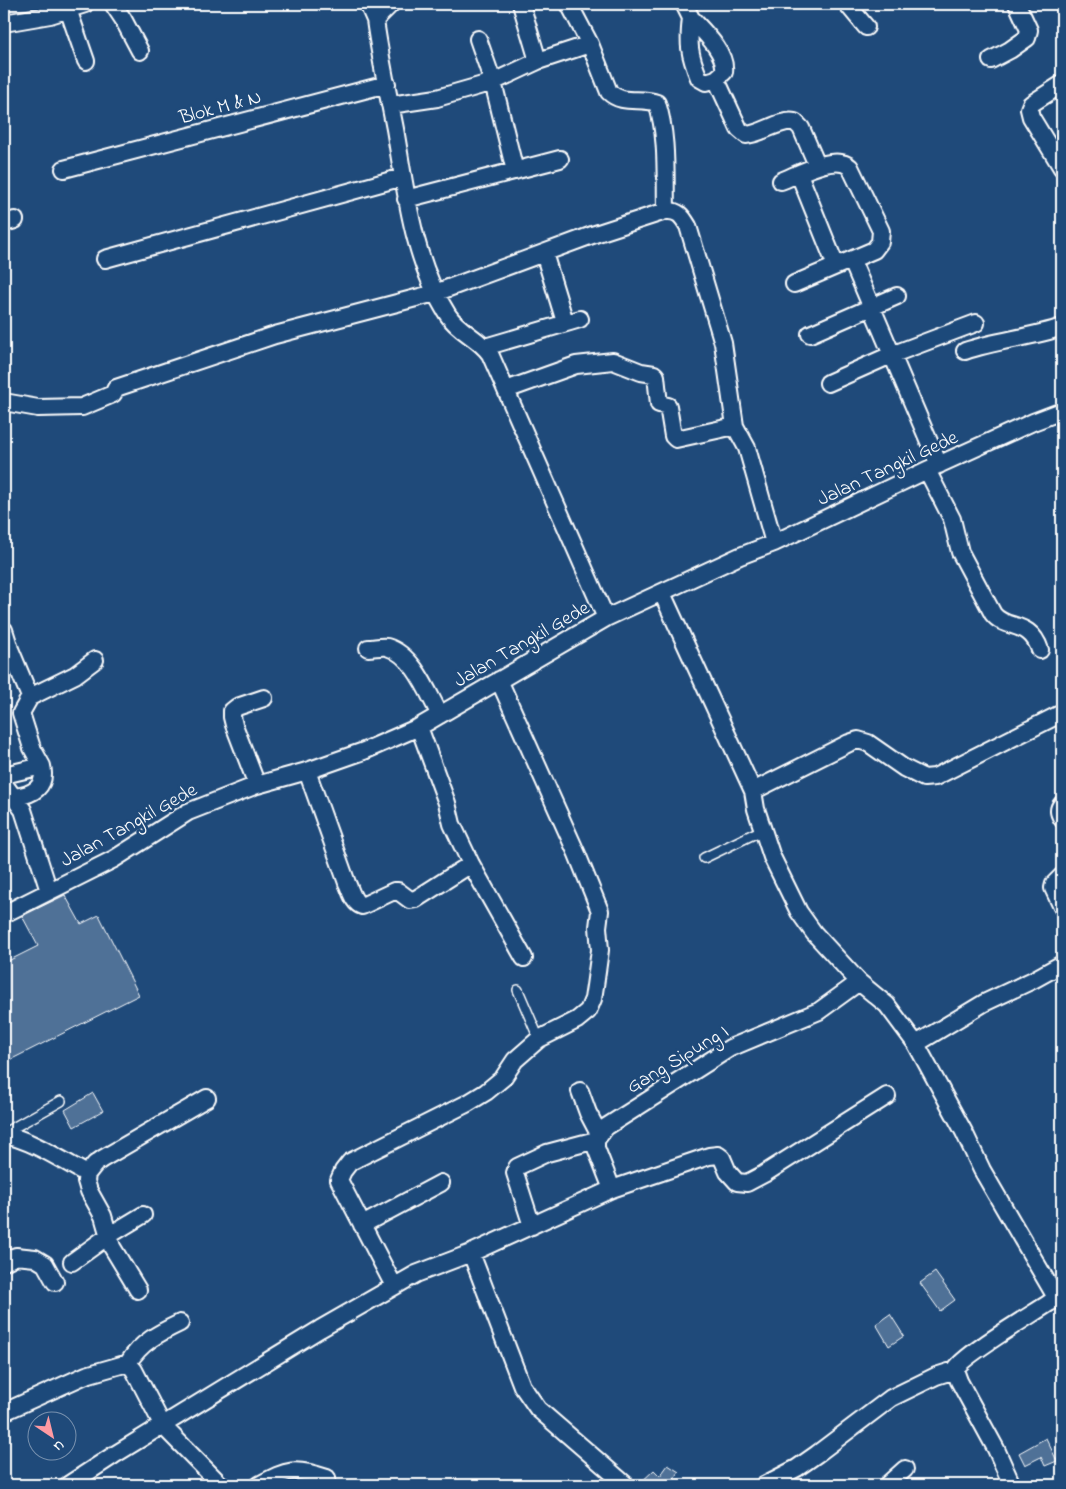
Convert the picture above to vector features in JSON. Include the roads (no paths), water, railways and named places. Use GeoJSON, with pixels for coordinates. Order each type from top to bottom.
{"type":"FeatureCollection","features":[{"type":"Feature","properties":{"kind":"street"},"geometry":{"type":"LineString","coordinates":[[4,23],[31,11],[50,15],[86,4]]}},
{"type":"Feature","properties":{"kind":"street"},"geometry":{"type":"LineString","coordinates":[[113,4],[140,51]]}},
{"type":"Feature","properties":{"kind":"street"},"geometry":{"type":"LineString","coordinates":[[368,4],[375,20],[406,199],[424,266],[435,293],[449,316],[463,332],[485,347],[490,354],[606,618]]}},
{"type":"Feature","properties":{"kind":"street"},"geometry":{"type":"LineString","coordinates":[[375,20],[390,4]]}},
{"type":"Feature","properties":{"kind":"street"},"geometry":{"type":"LineString","coordinates":[[521,4],[538,61]]}},
{"type":"Feature","properties":{"kind":"street"},"geometry":{"type":"LineString","coordinates":[[569,4],[590,44],[609,92],[615,98],[657,103],[662,119],[666,211]]}},
{"type":"Feature","properties":{"kind":"street"},"geometry":{"type":"LineString","coordinates":[[847,4],[866,27]]}},
{"type":"Feature","properties":{"kind":"street"},"geometry":{"type":"LineString","coordinates":[[991,60],[1027,38],[1029,30],[1017,4]]}},
{"type":"Feature","properties":{"kind":"street"},"geometry":{"type":"LineString","coordinates":[[68,9],[86,61]]}},
{"type":"Feature","properties":{"kind":"street"},"geometry":{"type":"LineString","coordinates":[[687,11],[716,46],[724,61],[724,72],[716,79],[706,82],[699,78],[691,58],[687,11]]}},
{"type":"Feature","properties":{"kind":"street"},"geometry":{"type":"LineString","coordinates":[[478,39],[493,82],[515,171]]}},
{"type":"Feature","properties":{"kind":"street"},"geometry":{"type":"LineString","coordinates":[[390,105],[436,98],[493,82],[538,61],[590,44]]}},
{"type":"Feature","properties":{"kind":"street"},"geometry":{"type":"LineString","coordinates":[[716,79],[740,129],[746,135],[753,135],[788,120],[795,122],[800,128],[817,166]]}},
{"type":"Feature","properties":{"kind":"street","name":"Blok M & N"},"geometry":{"type":"LineString","coordinates":[[64,169],[387,84]]}},
{"type":"Feature","properties":{"kind":"street"},"geometry":{"type":"LineString","coordinates":[[1062,84],[1031,104],[1029,109],[1031,117],[1062,168]]}},
{"type":"Feature","properties":{"kind":"street"},"geometry":{"type":"LineString","coordinates":[[406,199],[560,158]]}},
{"type":"Feature","properties":{"kind":"street"},"geometry":{"type":"LineString","coordinates":[[780,181],[817,166],[840,162],[846,163],[850,167],[881,231],[880,242],[874,250],[794,284]]}},
{"type":"Feature","properties":{"kind":"street"},"geometry":{"type":"LineString","coordinates":[[799,174],[844,263],[872,307],[952,520],[960,552],[997,619],[1026,630],[1037,641],[1040,650]]}},
{"type":"Feature","properties":{"kind":"street"},"geometry":{"type":"LineString","coordinates":[[105,260],[403,177]]}},
{"type":"Feature","properties":{"kind":"street"},"geometry":{"type":"LineString","coordinates":[[4,402],[38,408],[82,407],[113,394],[116,388],[275,335],[435,293],[596,234],[666,211],[672,211],[679,214],[688,226],[723,343],[735,426],[747,448],[774,544]]}},
{"type":"Feature","properties":{"kind":"street"},"geometry":{"type":"LineString","coordinates":[[485,347],[573,321],[544,253]]}},
{"type":"Feature","properties":{"kind":"street"},"geometry":{"type":"LineString","coordinates":[[810,334],[896,296]]}},
{"type":"Feature","properties":{"kind":"street"},"geometry":{"type":"LineString","coordinates":[[828,383],[891,355],[976,323]]}},
{"type":"Feature","properties":{"kind":"street"},"geometry":{"type":"LineString","coordinates":[[965,351],[1000,340],[1041,334],[1062,327]]}},
{"type":"Feature","properties":{"kind":"street"},"geometry":{"type":"LineString","coordinates":[[506,390],[576,365],[613,360],[638,371],[656,376],[659,404],[668,406],[673,436],[676,439],[735,426]]}},
{"type":"Feature","properties":{"kind":"street","name":"Jalan Tangkil Gede"},"geometry":{"type":"LineString","coordinates":[[4,914],[114,860],[188,812],[258,785],[307,772],[364,751],[419,727],[606,618],[740,556],[774,544],[933,468],[1033,422],[1062,411]]}},
{"type":"Feature","properties":{"kind":"street"},"geometry":{"type":"LineString","coordinates":[[662,593],[753,791],[762,830],[776,866],[799,912],[814,933],[859,982],[887,1005],[916,1044],[964,1132],[982,1170],[1059,1298],[971,1354],[955,1370],[936,1376],[891,1398],[797,1468],[764,1485]]}},
{"type":"Feature","properties":{"kind":"street"},"geometry":{"type":"LineString","coordinates":[[4,630],[30,697]]}},
{"type":"Feature","properties":{"kind":"street"},"geometry":{"type":"LineString","coordinates":[[368,648],[385,647],[394,650],[409,663],[419,676],[440,715]]}},
{"type":"Feature","properties":{"kind":"street"},"geometry":{"type":"LineString","coordinates":[[14,797],[30,793],[40,785],[44,774],[42,766],[32,748],[22,713],[30,697],[75,675],[95,660]]}},
{"type":"Feature","properties":{"kind":"street"},"geometry":{"type":"LineString","coordinates":[[394,1286],[339,1180],[343,1171],[350,1162],[468,1103],[503,1078],[515,1060],[539,1039],[577,1020],[588,1011],[593,999],[600,950],[598,921],[601,916],[600,912],[499,680]]}},
{"type":"Feature","properties":{"kind":"street"},"geometry":{"type":"LineString","coordinates":[[258,785],[234,725],[232,711],[237,707],[264,698]]}},
{"type":"Feature","properties":{"kind":"street"},"geometry":{"type":"LineString","coordinates":[[753,791],[848,743],[858,740],[868,743],[904,768],[924,778],[935,777],[1062,715]]}},
{"type":"Feature","properties":{"kind":"street"},"geometry":{"type":"LineString","coordinates":[[419,727],[447,803],[452,824],[471,864],[524,958]]}},
{"type":"Feature","properties":{"kind":"street"},"geometry":{"type":"LineString","coordinates":[[4,775],[42,766]]}},
{"type":"Feature","properties":{"kind":"street"},"geometry":{"type":"LineString","coordinates":[[307,772],[347,883],[358,905],[362,906],[394,891],[398,891],[410,900],[416,899],[471,864]]}},
{"type":"Feature","properties":{"kind":"street"},"geometry":{"type":"LineString","coordinates":[[4,784],[24,810],[49,891]]}},
{"type":"Feature","properties":{"kind":"street"},"geometry":{"type":"LineString","coordinates":[[1062,804],[1058,812],[1062,819]]}},
{"type":"Feature","properties":{"kind":"street"},"geometry":{"type":"LineString","coordinates":[[1062,876],[1054,884],[1053,888],[1062,907]]}},
{"type":"Feature","properties":{"kind":"street"},"geometry":{"type":"LineString","coordinates":[[916,1044],[984,1003],[1062,964]]}},
{"type":"Feature","properties":{"kind":"street","name":"Gang Sipung I"},"geometry":{"type":"LineString","coordinates":[[597,1137],[606,1127],[716,1055],[819,1011],[859,982]]}},
{"type":"Feature","properties":{"kind":"street"},"geometry":{"type":"LineString","coordinates":[[580,1091],[597,1137],[596,1148],[612,1189]]}},
{"type":"Feature","properties":{"kind":"street"},"geometry":{"type":"LineString","coordinates":[[68,1485],[320,1329],[416,1274],[471,1253],[612,1189],[709,1156],[718,1155],[722,1158],[728,1172],[737,1182],[747,1183],[887,1096]]}},
{"type":"Feature","properties":{"kind":"street"},"geometry":{"type":"LineString","coordinates":[[138,1290],[112,1247],[103,1216],[89,1192],[86,1181],[88,1174],[95,1164],[102,1159],[207,1098]]}},
{"type":"Feature","properties":{"kind":"street"},"geometry":{"type":"LineString","coordinates":[[4,1134],[30,1144],[88,1174]]}},
{"type":"Feature","properties":{"kind":"street"},"geometry":{"type":"LineString","coordinates":[[532,1226],[515,1173],[517,1167],[547,1153],[597,1137]]}},
{"type":"Feature","properties":{"kind":"street"},"geometry":{"type":"LineString","coordinates":[[362,1225],[441,1183]]}},
{"type":"Feature","properties":{"kind":"street"},"geometry":{"type":"LineString","coordinates":[[72,1262],[108,1236],[143,1215]]}},
{"type":"Feature","properties":{"kind":"street"},"geometry":{"type":"LineString","coordinates":[[471,1253],[522,1386],[528,1396],[538,1409],[626,1485]]}},
{"type":"Feature","properties":{"kind":"street"},"geometry":{"type":"LineString","coordinates":[[4,1262],[16,1256],[35,1258],[45,1264],[55,1282]]}},
{"type":"Feature","properties":{"kind":"street"},"geometry":{"type":"LineString","coordinates":[[128,1363],[134,1352],[144,1342],[180,1322]]}},
{"type":"Feature","properties":{"kind":"street"},"geometry":{"type":"LineString","coordinates":[[4,1412],[86,1375],[122,1363],[128,1363],[134,1370],[163,1426],[220,1485]]}},
{"type":"Feature","properties":{"kind":"street"},"geometry":{"type":"LineString","coordinates":[[955,1370],[959,1381],[996,1448],[1012,1485]]}},
{"type":"Feature","properties":{"kind":"street"},"geometry":{"type":"LineString","coordinates":[[887,1485],[905,1469]]}},
{"type":"Feature","properties":{"kind":"street"},"geometry":{"type":"LineString","coordinates":[[259,1485],[279,1474],[289,1471],[308,1472],[327,1478]]}},
{"type":"Feature","properties":{"kind":"lane"},"geometry":{"type":"LineString","coordinates":[[704,858],[762,830]]}},
{"type":"Feature","properties":{"kind":"lane"},"geometry":{"type":"LineString","coordinates":[[518,990],[539,1039]]}},
{"type":"Feature","properties":{"kind":"lane"},"geometry":{"type":"LineString","coordinates":[[4,1134],[61,1101]]}}]}
